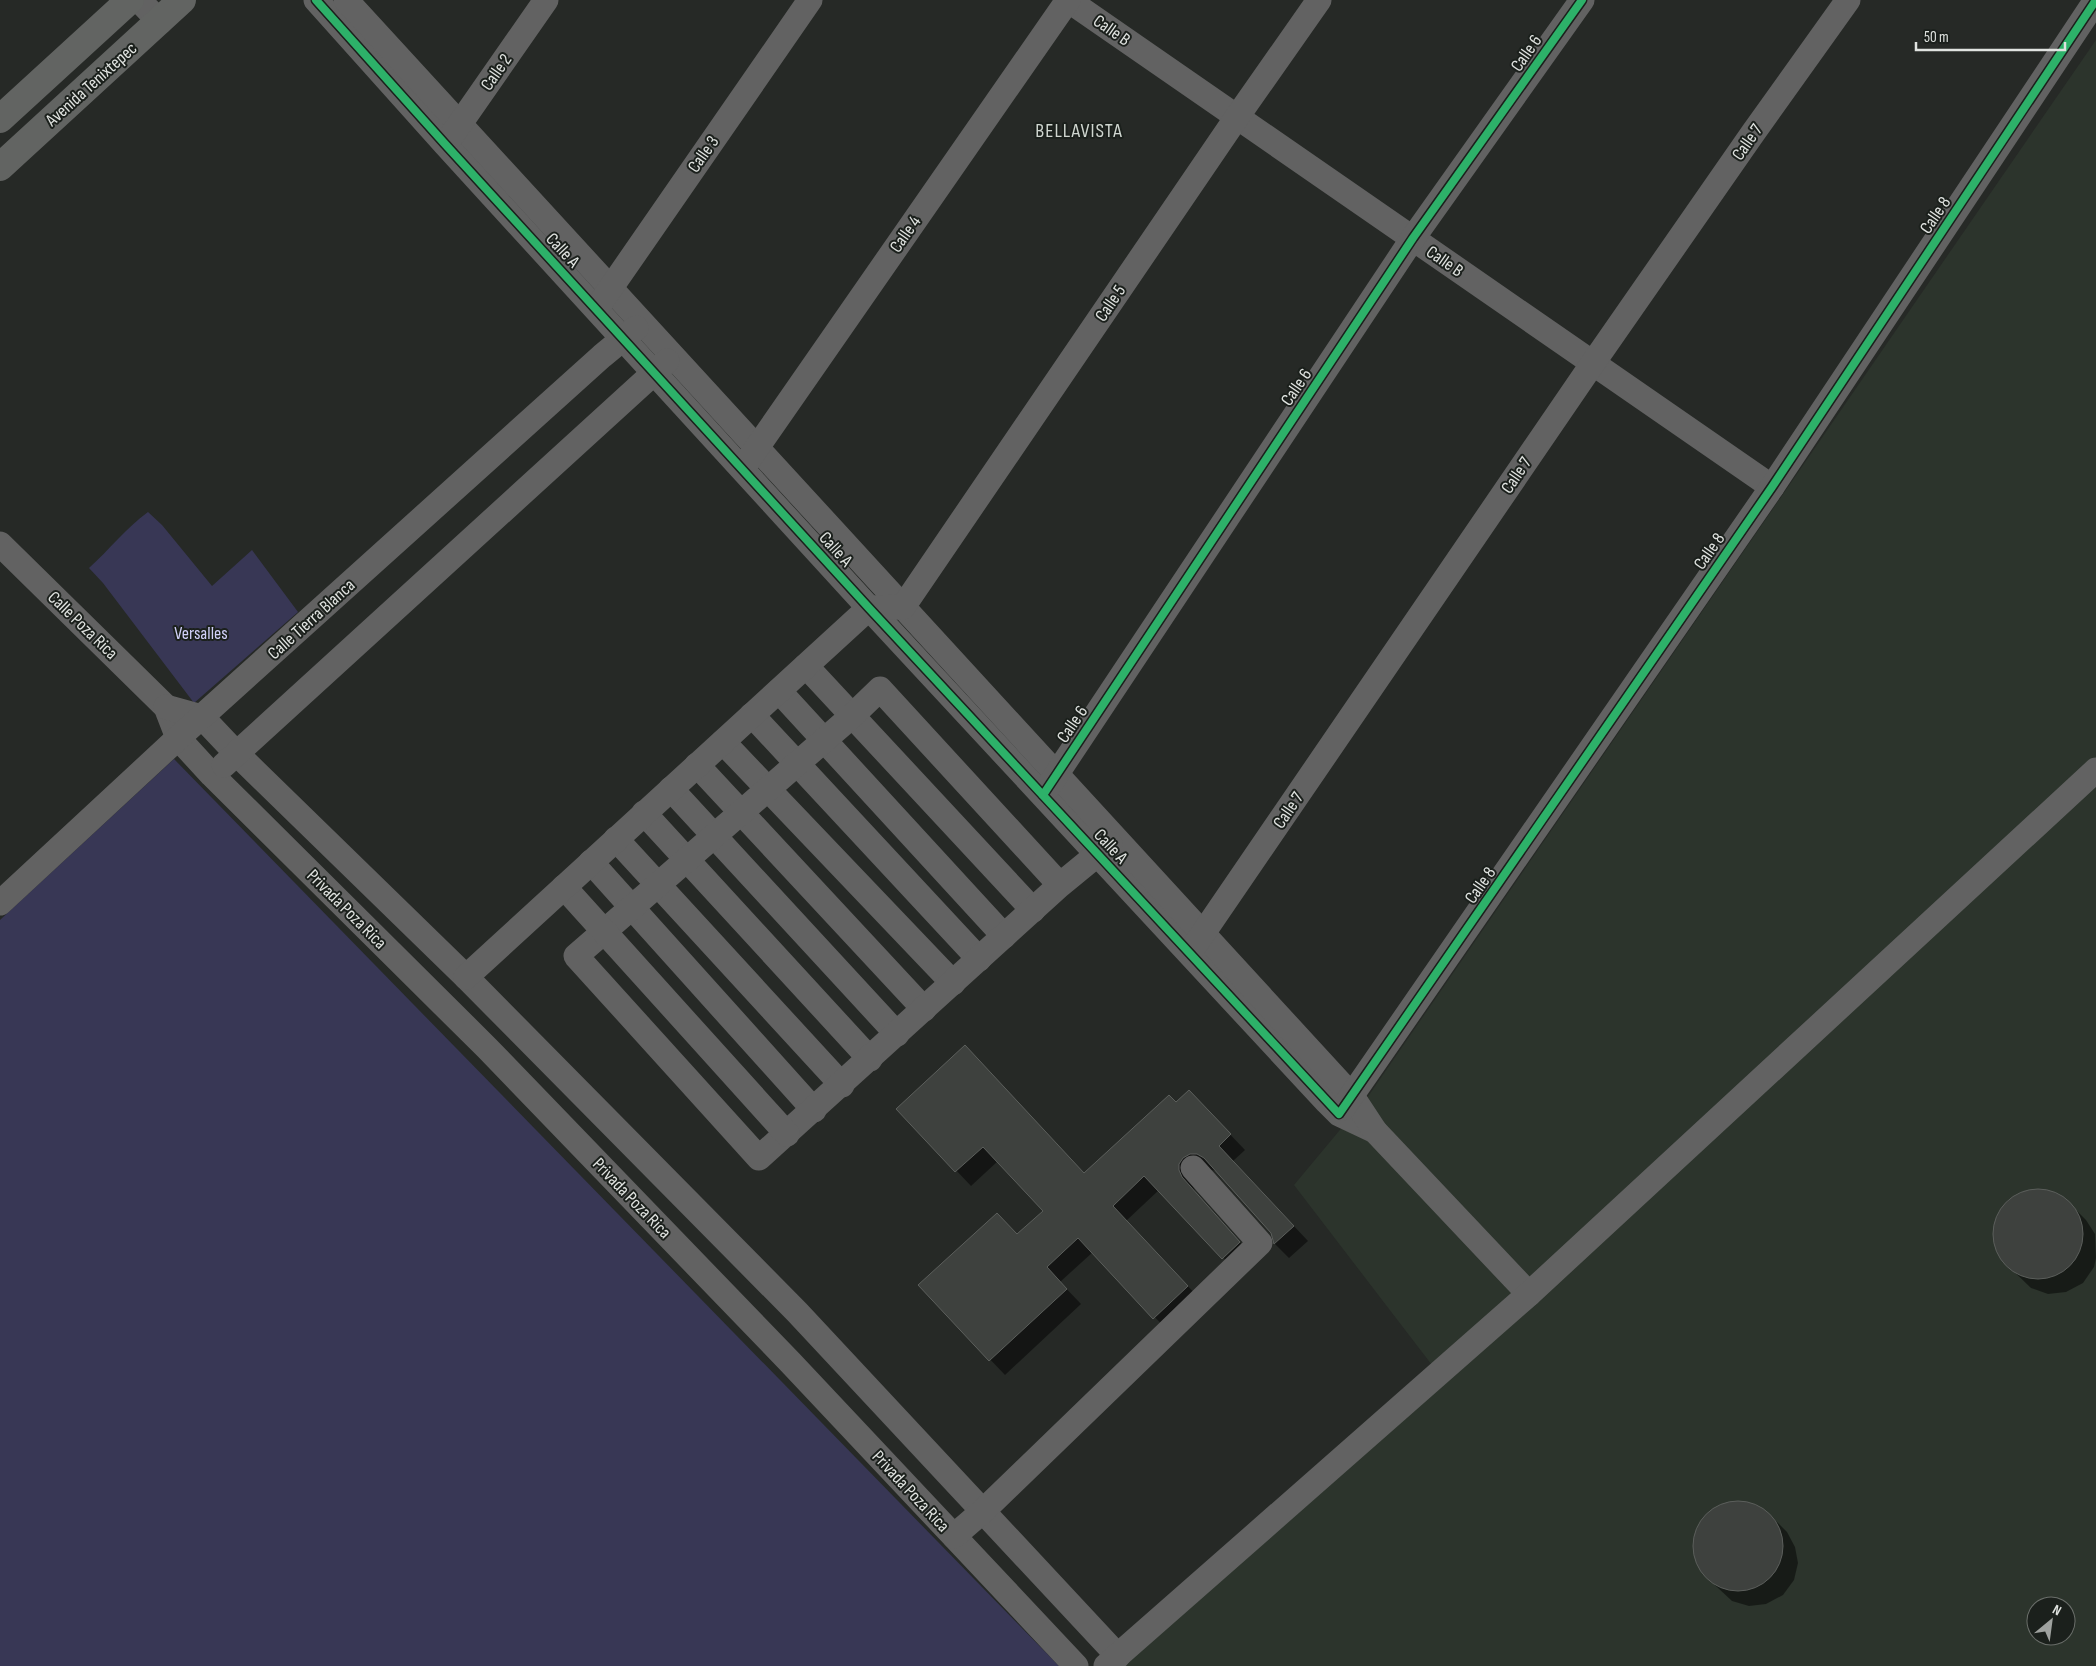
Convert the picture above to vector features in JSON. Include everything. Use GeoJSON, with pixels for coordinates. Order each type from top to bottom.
{"type":"FeatureCollection","features":[{"type":"Feature","properties":{"kind":"main road","name":"Avenida Tenixtepec"},"geometry":{"type":"LineString","coordinates":[[0,119],[130,0]]}},
{"type":"Feature","properties":{"kind":"main road","name":"Avenida Tenixtepec"},"geometry":{"type":"LineString","coordinates":[[0,167],[182,0]]}},
{"type":"Feature","properties":{"kind":"street"},"geometry":{"type":"LineString","coordinates":[[139,0],[160,22]]}},
{"type":"Feature","properties":{"kind":"street","name":"Calle A"},"geometry":{"type":"LineString","coordinates":[[316,0],[445,144],[604,298]]}},
{"type":"Feature","properties":{"kind":"street","name":"Calle A"},"geometry":{"type":"LineString","coordinates":[[346,0],[459,124],[604,298],[633,330],[655,372],[869,608],[1043,795],[1107,847]]}},
{"type":"Feature","properties":{"kind":"street","name":"Calle 2"},"geometry":{"type":"LineString","coordinates":[[445,144],[546,0]]}},
{"type":"Feature","properties":{"kind":"street","name":"Calle 3"},"geometry":{"type":"LineString","coordinates":[[604,298],[810,0]]}},
{"type":"Feature","properties":{"kind":"street","name":"Calle B"},"geometry":{"type":"LineString","coordinates":[[1068,0],[1772,487]]}},
{"type":"Feature","properties":{"kind":"street","name":"Calle 4"},"geometry":{"type":"LineString","coordinates":[[743,468],[1068,0]]}},
{"type":"Feature","properties":{"kind":"street","name":"Calle 5"},"geometry":{"type":"LineString","coordinates":[[903,606],[1237,116],[1319,0]]}},
{"type":"Feature","properties":{"kind":"street","name":"Calle 6"},"geometry":{"type":"LineString","coordinates":[[1043,795],[1413,238],[1582,0]]}},
{"type":"Feature","properties":{"kind":"street","name":"Calle 7"},"geometry":{"type":"LineString","coordinates":[[1195,944],[1593,363],[1848,0]]}},
{"type":"Feature","properties":{"kind":"street","name":"Calle 8"},"geometry":{"type":"LineString","coordinates":[[1345,1105],[1772,487],[2096,0]]}},
{"type":"Feature","properties":{"kind":"street","name":"Calle A"},"geometry":{"type":"LineString","coordinates":[[633,330],[673,356],[1057,775],[1107,847],[1195,944],[1345,1105],[1374,1131],[1530,1294]]}},
{"type":"Feature","properties":{"kind":"street","name":"Calle Tierra Blanca"},"geometry":{"type":"LineString","coordinates":[[0,903],[178,738],[633,330]]}},
{"type":"Feature","properties":{"kind":"street"},"geometry":{"type":"LineString","coordinates":[[212,775],[673,356]]}},
{"type":"Feature","properties":{"kind":"street","name":"Calle Poza Rica"},"geometry":{"type":"LineString","coordinates":[[2,550],[166,707],[178,738]]}},
{"type":"Feature","properties":{"kind":"street"},"geometry":{"type":"LineString","coordinates":[[466,977],[869,608],[903,606]]}},
{"type":"Feature","properties":{"kind":"street"},"geometry":{"type":"LineString","coordinates":[[806,666],[1034,910]]}},
{"type":"Feature","properties":{"kind":"street"},"geometry":{"type":"LineString","coordinates":[[1060,885],[880,689],[852,716],[576,956],[759,1158],[1060,885],[1107,847]]}},
{"type":"Feature","properties":{"kind":"street"},"geometry":{"type":"LineString","coordinates":[[779,692],[1004,936]]}},
{"type":"Feature","properties":{"kind":"street","name":"Calle Poza Rica"},"geometry":{"type":"LineString","coordinates":[[166,707],[202,717]]}},
{"type":"Feature","properties":{"kind":"street"},"geometry":{"type":"LineString","coordinates":[[752,716],[979,959]]}},
{"type":"Feature","properties":{"kind":"street"},"geometry":{"type":"LineString","coordinates":[[202,717],[236,753],[466,977],[797,1312],[983,1511],[1112,1661],[1530,1294],[2096,770]]}},
{"type":"Feature","properties":{"kind":"street","name":"Privada Poza Rica"},"geometry":{"type":"LineString","coordinates":[[178,738],[212,775],[487,1048],[790,1362],[1076,1666]]}},
{"type":"Feature","properties":{"kind":"street"},"geometry":{"type":"LineString","coordinates":[[723,742],[953,983]]}},
{"type":"Feature","properties":{"kind":"street"},"geometry":{"type":"LineString","coordinates":[[697,765],[924,1009]]}},
{"type":"Feature","properties":{"kind":"street"},"geometry":{"type":"LineString","coordinates":[[671,789],[896,1034]]}},
{"type":"Feature","properties":{"kind":"street"},"geometry":{"type":"LineString","coordinates":[[644,813],[870,1059]]}},
{"type":"Feature","properties":{"kind":"street"},"geometry":{"type":"LineString","coordinates":[[616,838],[658,886],[842,1084]]}},
{"type":"Feature","properties":{"kind":"street"},"geometry":{"type":"LineString","coordinates":[[591,862],[814,1110]]}},
{"type":"Feature","properties":{"kind":"street"},"geometry":{"type":"LineString","coordinates":[[564,887],[787,1134]]}},
{"type":"Feature","properties":{"kind":"street"},"geometry":{"type":"LineString","coordinates":[[954,1536],[983,1511],[1260,1243],[1193,1168]]}},
{"type":"Feature","properties":{"kind":"shaded area"},"geometry":{"type":"Polygon","coordinates":[[[2096,40],[2096,1666],[1099,1666],[1435,1369],[1294,1185],[1369,1095],[2096,40]]]}},
{"type":"Feature","properties":{"kind":"green space","name":"Versalles"},"geometry":{"type":"Polygon","coordinates":[[[148,512],[162,525],[212,586],[252,550],[298,612],[194,703],[103,583],[89,568],[132,525],[148,512]]]}},
{"type":"Feature","properties":{"kind":"green space"},"geometry":{"type":"Polygon","coordinates":[[[174,759],[1059,1666],[0,1666],[0,920],[174,759]]]}},
{"type":"Feature","properties":{"kind":"building"},"geometry":{"type":"Polygon","coordinates":[[[965,1045],[1084,1173],[1169,1095],[1176,1102],[1189,1090],[1231,1134],[1219,1146],[1294,1226],[1274,1244],[1271,1233],[1204,1158],[1197,1154],[1190,1154],[1183,1158],[1179,1164],[1182,1177],[1240,1242],[1222,1259],[1144,1176],[1113,1206],[1188,1286],[1153,1319],[1078,1238],[1047,1267],[1067,1289],[989,1361],[918,1285],[997,1213],[1017,1234],[1043,1211],[983,1147],[955,1172],[896,1109],[965,1045]]]}},
{"type":"Feature","properties":{"kind":"building"},"geometry":{"type":"Polygon","coordinates":[[[2038,1189],[2055,1192],[2070,1202],[2080,1217],[2083,1234],[2080,1251],[2070,1266],[2055,1276],[2038,1279],[2021,1276],[2006,1266],[1996,1251],[1993,1234],[1996,1217],[2006,1202],[2021,1192],[2038,1189]]]}},
{"type":"Feature","properties":{"kind":"building"},"geometry":{"type":"Polygon","coordinates":[[[1738,1501],[1755,1504],[1770,1514],[1780,1529],[1783,1546],[1780,1563],[1770,1578],[1755,1588],[1738,1591],[1721,1588],[1706,1578],[1696,1563],[1693,1546],[1696,1529],[1706,1514],[1721,1504],[1738,1501]]]}},
{"type":"Feature","properties":{"kind":"cycle path"},"geometry":{"type":"LineString","coordinates":[[316,0],[869,608],[1339,1114],[1772,487],[2096,0]]}},
{"type":"Feature","properties":{"kind":"cycle path"},"geometry":{"type":"LineString","coordinates":[[1043,795],[1413,238],[1582,0]]}},
{"type":"Feature","properties":{"kind":"district","name":"BELLAVISTA"},"geometry":{"type":"Point","coordinates":[1079,130]}}]}
